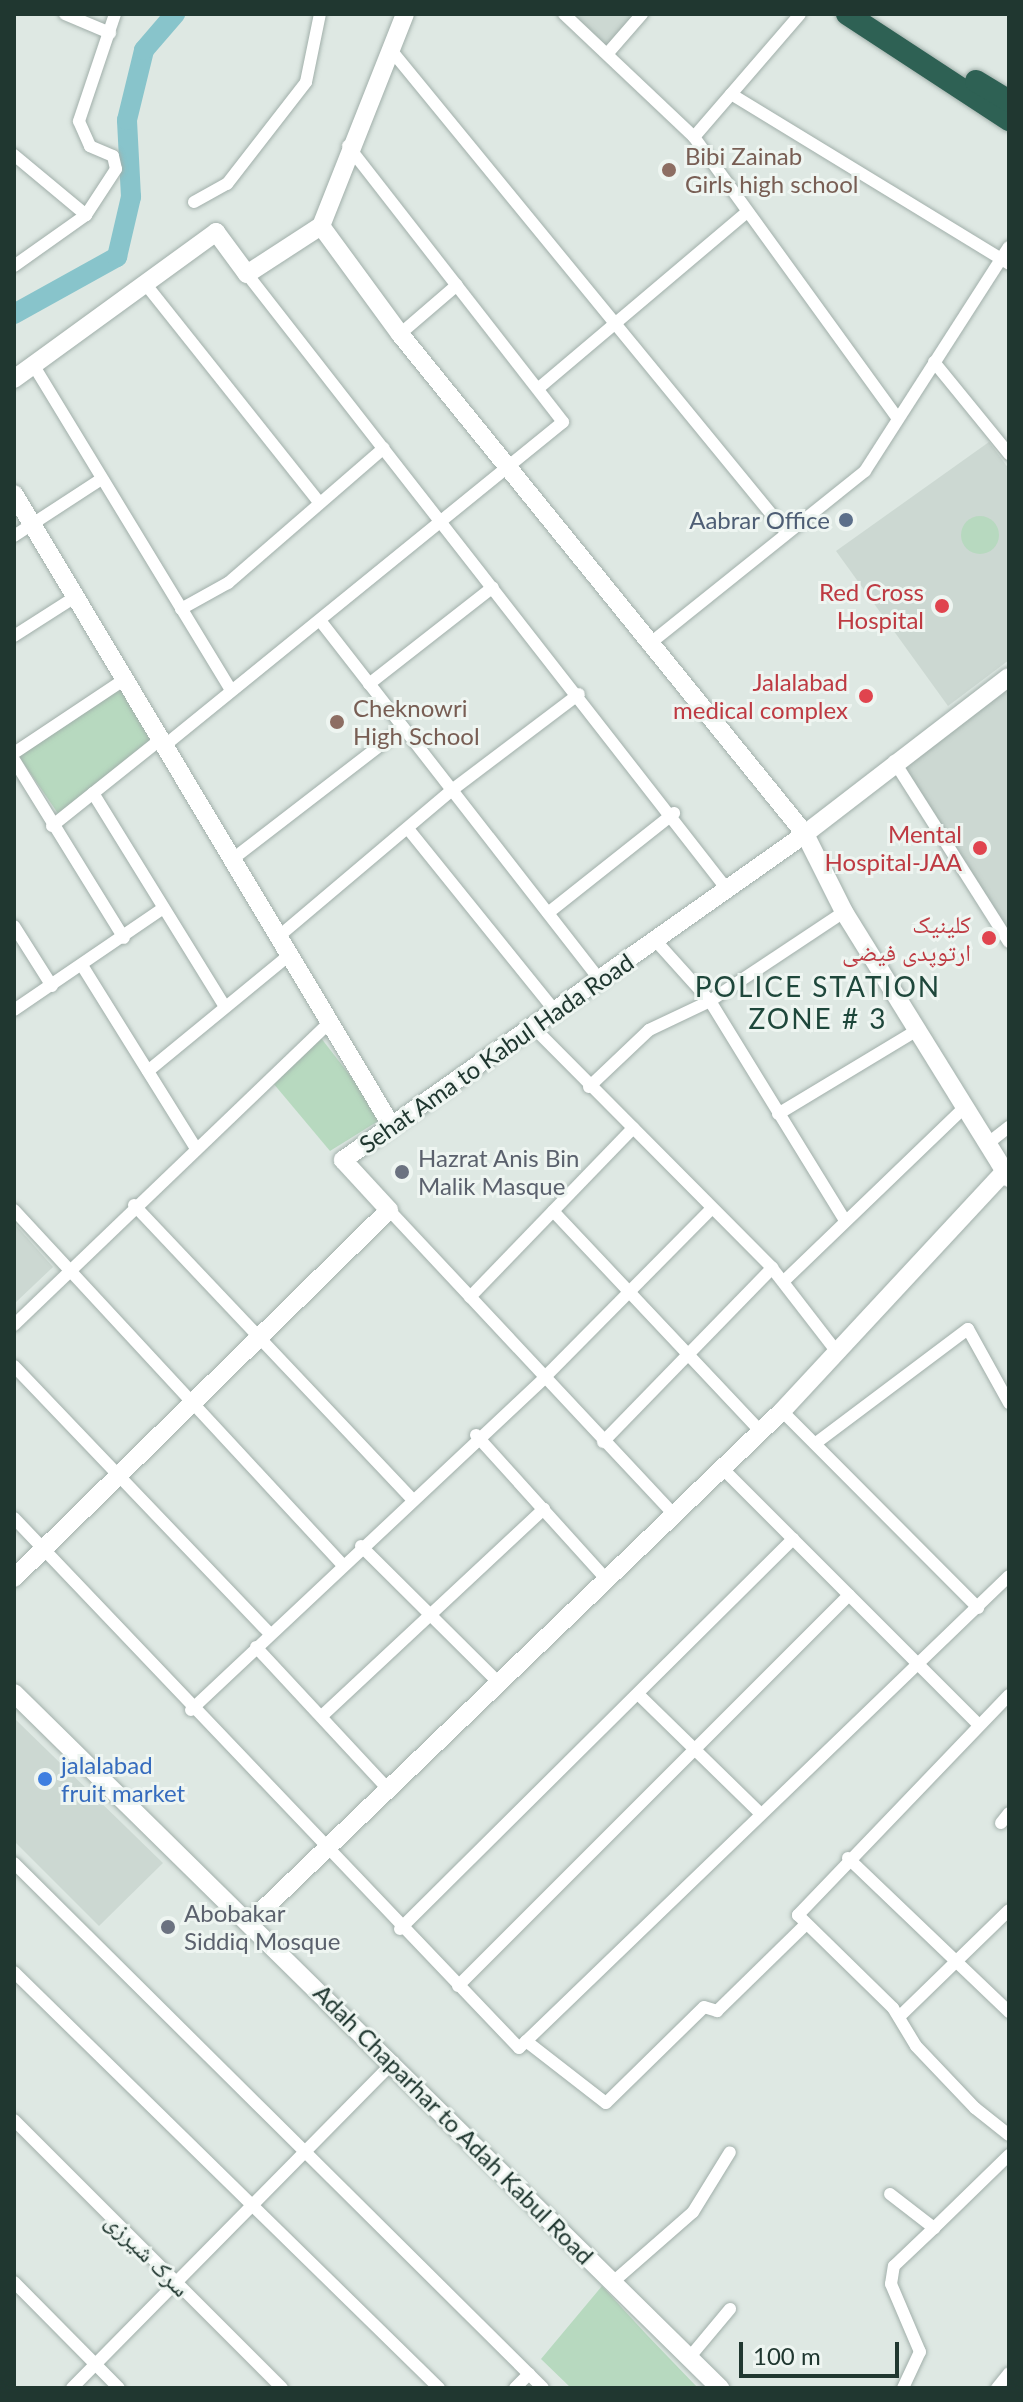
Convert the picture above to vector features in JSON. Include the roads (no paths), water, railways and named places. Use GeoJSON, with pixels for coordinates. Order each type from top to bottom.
{"type":"FeatureCollection","features":[{"type":"Feature","properties":{"kind":"highway"},"geometry":{"type":"LineString","coordinates":[[847,14],[1009,120]]}},
{"type":"Feature","properties":{"kind":"highway"},"geometry":{"type":"LineString","coordinates":[[870,14],[1009,101]]}},
{"type":"Feature","properties":{"kind":"main road"},"geometry":{"type":"LineString","coordinates":[[14,379],[147,286],[216,232],[247,274],[321,226],[348,146],[405,14]]}},
{"type":"Feature","properties":{"kind":"main road"},"geometry":{"type":"LineString","coordinates":[[250,1922],[322,1848],[782,1411],[1007,1174],[844,912],[805,834],[648,645],[510,468],[400,334],[321,226]]}},
{"type":"Feature","properties":{"kind":"main road"},"geometry":{"type":"LineString","coordinates":[[14,494],[391,1125]]}},
{"type":"Feature","properties":{"kind":"main road","name":"Sehat Ama to Kabul Hada Road"},"geometry":{"type":"LineString","coordinates":[[389,1210],[343,1160],[534,1028],[554,1010],[601,982],[726,888],[805,834],[894,761],[1009,677]]}},
{"type":"Feature","properties":{"kind":"main road"},"geometry":{"type":"LineString","coordinates":[[14,1578],[123,1476],[187,1403],[389,1210]]}},
{"type":"Feature","properties":{"kind":"main road","name":"Adah Chaparhar to Adah Kabul Road"},"geometry":{"type":"LineString","coordinates":[[14,1693],[720,2388]]}},
{"type":"Feature","properties":{"kind":"street"},"geometry":{"type":"LineString","coordinates":[[65,14],[110,33]]}},
{"type":"Feature","properties":{"kind":"street"},"geometry":{"type":"LineString","coordinates":[[17,261],[86,215],[116,169],[113,156],[90,146],[79,121],[115,14]]}},
{"type":"Feature","properties":{"kind":"street"},"geometry":{"type":"LineString","coordinates":[[194,202],[227,184],[306,82],[320,14]]}},
{"type":"Feature","properties":{"kind":"street"},"geometry":{"type":"LineString","coordinates":[[564,14],[694,137],[897,417]]}},
{"type":"Feature","properties":{"kind":"street"},"geometry":{"type":"LineString","coordinates":[[608,53],[642,14]]}},
{"type":"Feature","properties":{"kind":"street"},"geometry":{"type":"LineString","coordinates":[[694,137],[800,14]]}},
{"type":"Feature","properties":{"kind":"street"},"geometry":{"type":"LineString","coordinates":[[391,50],[614,318],[786,532]]}},
{"type":"Feature","properties":{"kind":"street"},"geometry":{"type":"LineString","coordinates":[[731,94],[1004,262]]}},
{"type":"Feature","properties":{"kind":"street"},"geometry":{"type":"LineString","coordinates":[[52,826],[229,687],[322,623],[563,422],[540,387],[348,146]]}},
{"type":"Feature","properties":{"kind":"street"},"geometry":{"type":"LineString","coordinates":[[14,155],[86,215]]}},
{"type":"Feature","properties":{"kind":"street"},"geometry":{"type":"LineString","coordinates":[[540,387],[614,318],[747,212]]}},
{"type":"Feature","properties":{"kind":"street"},"geometry":{"type":"LineString","coordinates":[[648,645],[865,471],[897,417],[1004,262],[1009,247]]}},
{"type":"Feature","properties":{"kind":"street"},"geometry":{"type":"LineString","coordinates":[[247,274],[384,448],[440,525],[674,813],[726,888]]}},
{"type":"Feature","properties":{"kind":"street"},"geometry":{"type":"LineString","coordinates":[[400,334],[457,285]]}},
{"type":"Feature","properties":{"kind":"street"},"geometry":{"type":"LineString","coordinates":[[147,286],[317,500]]}},
{"type":"Feature","properties":{"kind":"street"},"geometry":{"type":"LineString","coordinates":[[934,362],[1009,454]]}},
{"type":"Feature","properties":{"kind":"street"},"geometry":{"type":"LineString","coordinates":[[34,366],[100,480],[229,687]]}},
{"type":"Feature","properties":{"kind":"street"},"geometry":{"type":"LineString","coordinates":[[181,609],[228,583],[317,500],[384,448]]}},
{"type":"Feature","properties":{"kind":"street"},"geometry":{"type":"LineString","coordinates":[[14,536],[100,480]]}},
{"type":"Feature","properties":{"kind":"street"},"geometry":{"type":"LineString","coordinates":[[369,684],[493,587]]}},
{"type":"Feature","properties":{"kind":"street"},"geometry":{"type":"LineString","coordinates":[[14,636],[75,597]]}},
{"type":"Feature","properties":{"kind":"street"},"geometry":{"type":"LineString","coordinates":[[322,623],[601,982]]}},
{"type":"Feature","properties":{"kind":"street"},"geometry":{"type":"LineString","coordinates":[[14,753],[125,679]]}},
{"type":"Feature","properties":{"kind":"street"},"geometry":{"type":"LineString","coordinates":[[278,937],[409,830],[452,790],[579,694]]}},
{"type":"Feature","properties":{"kind":"street"},"geometry":{"type":"LineString","coordinates":[[234,858],[403,728]]}},
{"type":"Feature","properties":{"kind":"street"},"geometry":{"type":"LineString","coordinates":[[14,760],[124,938]]}},
{"type":"Feature","properties":{"kind":"street"},"geometry":{"type":"LineString","coordinates":[[894,761],[1009,942]]}},
{"type":"Feature","properties":{"kind":"street"},"geometry":{"type":"LineString","coordinates":[[93,793],[225,1007]]}},
{"type":"Feature","properties":{"kind":"street"},"geometry":{"type":"LineString","coordinates":[[548,913],[674,813]]}},
{"type":"Feature","properties":{"kind":"street"},"geometry":{"type":"LineString","coordinates":[[409,830],[554,1010]]}},
{"type":"Feature","properties":{"kind":"street"},"geometry":{"type":"LineString","coordinates":[[14,1010],[83,967],[162,909]]}},
{"type":"Feature","properties":{"kind":"street"},"geometry":{"type":"LineString","coordinates":[[589,1087],[649,1030],[710,1001],[844,912]]}},
{"type":"Feature","properties":{"kind":"street"},"geometry":{"type":"LineString","coordinates":[[14,926],[52,986]]}},
{"type":"Feature","properties":{"kind":"street"},"geometry":{"type":"LineString","coordinates":[[655,940],[710,1001],[844,1219]]}},
{"type":"Feature","properties":{"kind":"street"},"geometry":{"type":"LineString","coordinates":[[148,1071],[289,955]]}},
{"type":"Feature","properties":{"kind":"street"},"geometry":{"type":"LineString","coordinates":[[83,967],[194,1145]]}},
{"type":"Feature","properties":{"kind":"street"},"geometry":{"type":"LineString","coordinates":[[14,1325],[67,1268],[194,1145],[330,1022]]}},
{"type":"Feature","properties":{"kind":"street"},"geometry":{"type":"LineString","coordinates":[[534,1028],[589,1087],[772,1268],[837,1352]]}},
{"type":"Feature","properties":{"kind":"street"},"geometry":{"type":"LineString","coordinates":[[778,1114],[917,1030]]}},
{"type":"Feature","properties":{"kind":"street"},"geometry":{"type":"LineString","coordinates":[[784,1281],[844,1219],[965,1107]]}},
{"type":"Feature","properties":{"kind":"street"},"geometry":{"type":"LineString","coordinates":[[987,1144],[1009,1127]]}},
{"type":"Feature","properties":{"kind":"street"},"geometry":{"type":"LineString","coordinates":[[470,1297],[633,1128]]}},
{"type":"Feature","properties":{"kind":"street"},"geometry":{"type":"LineString","coordinates":[[134,1205],[411,1498]]}},
{"type":"Feature","properties":{"kind":"street"},"geometry":{"type":"LineString","coordinates":[[191,1710],[476,1435],[543,1379],[628,1289],[712,1208]]}},
{"type":"Feature","properties":{"kind":"street"},"geometry":{"type":"LineString","coordinates":[[14,1210],[187,1403],[342,1564]]}},
{"type":"Feature","properties":{"kind":"street"},"geometry":{"type":"LineString","coordinates":[[389,1210],[543,1379],[673,1514]]}},
{"type":"Feature","properties":{"kind":"street"},"geometry":{"type":"LineString","coordinates":[[553,1211],[760,1431]]}},
{"type":"Feature","properties":{"kind":"street"},"geometry":{"type":"LineString","coordinates":[[603,1442],[772,1268]]}},
{"type":"Feature","properties":{"kind":"street"},"geometry":{"type":"LineString","coordinates":[[816,1443],[968,1329],[1009,1403]]}},
{"type":"Feature","properties":{"kind":"street"},"geometry":{"type":"LineString","coordinates":[[14,1366],[123,1476],[270,1634]]}},
{"type":"Feature","properties":{"kind":"street"},"geometry":{"type":"LineString","coordinates":[[782,1411],[978,1608]]}},
{"type":"Feature","properties":{"kind":"street"},"geometry":{"type":"LineString","coordinates":[[476,1435],[605,1578]]}},
{"type":"Feature","properties":{"kind":"street"},"geometry":{"type":"LineString","coordinates":[[722,1468],[979,1725]]}},
{"type":"Feature","properties":{"kind":"street"},"geometry":{"type":"LineString","coordinates":[[324,1714],[544,1509]]}},
{"type":"Feature","properties":{"kind":"street"},"geometry":{"type":"LineString","coordinates":[[14,1518],[322,1848],[519,2048],[1009,1576]]}},
{"type":"Feature","properties":{"kind":"street"},"geometry":{"type":"LineString","coordinates":[[400,1929],[793,1539]]}},
{"type":"Feature","properties":{"kind":"street"},"geometry":{"type":"LineString","coordinates":[[361,1546],[497,1681]]}},
{"type":"Feature","properties":{"kind":"street"},"geometry":{"type":"LineString","coordinates":[[458,1986],[849,1595]]}},
{"type":"Feature","properties":{"kind":"street"},"geometry":{"type":"LineString","coordinates":[[256,1647],[324,1714],[386,1787]]}},
{"type":"Feature","properties":{"kind":"street"},"geometry":{"type":"LineString","coordinates":[[638,1694],[760,1813]]}},
{"type":"Feature","properties":{"kind":"street"},"geometry":{"type":"LineString","coordinates":[[1009,1695],[848,1858],[798,1915],[804,1926],[899,2017],[916,2046],[1009,2135]]}},
{"type":"Feature","properties":{"kind":"street"},"geometry":{"type":"LineString","coordinates":[[848,1858],[1009,2012]]}},
{"type":"Feature","properties":{"kind":"street"},"geometry":{"type":"LineString","coordinates":[[14,1863],[543,2388]]}},
{"type":"Feature","properties":{"kind":"street"},"geometry":{"type":"LineString","coordinates":[[899,2017],[1009,1910]]}},
{"type":"Feature","properties":{"kind":"street"},"geometry":{"type":"LineString","coordinates":[[526,2041],[606,2103],[704,2007],[717,2011],[804,1926]]}},
{"type":"Feature","properties":{"kind":"street"},"geometry":{"type":"LineString","coordinates":[[14,1972],[439,2388]]}},
{"type":"Feature","properties":{"kind":"street"},"geometry":{"type":"LineString","coordinates":[[72,2388],[98,2366],[395,2065]]}},
{"type":"Feature","properties":{"kind":"street","name":"سرک شیرزی"},"geometry":{"type":"LineString","coordinates":[[14,2120],[282,2388]]}},
{"type":"Feature","properties":{"kind":"street"},"geometry":{"type":"LineString","coordinates":[[613,2282],[693,2212],[730,2152]]}},
{"type":"Feature","properties":{"kind":"street"},"geometry":{"type":"LineString","coordinates":[[903,2388],[920,2352],[891,2284],[894,2266],[1009,2155]]}},
{"type":"Feature","properties":{"kind":"street"},"geometry":{"type":"LineString","coordinates":[[890,2194],[934,2228]]}},
{"type":"Feature","properties":{"kind":"street"},"geometry":{"type":"LineString","coordinates":[[14,2282],[119,2388]]}},
{"type":"Feature","properties":{"kind":"street"},"geometry":{"type":"LineString","coordinates":[[689,2358],[730,2309]]}},
{"type":"Feature","properties":{"kind":"street"},"geometry":{"type":"LineString","coordinates":[[80,2388],[98,2366]]}},
{"type":"Feature","properties":{"kind":"street"},"geometry":{"type":"LineString","coordinates":[[997,2388],[1009,2373]]}},
{"type":"Feature","properties":{"kind":"street"},"geometry":{"type":"LineString","coordinates":[[515,2388],[529,2374]]}},
{"type":"Feature","properties":{"kind":"waterway"},"geometry":{"type":"LineString","coordinates":[[14,314],[117,257],[131,197],[127,120],[144,50],[175,14]]}},
{"type":"Feature","properties":{"kind":"place","name":"Bibi Zainab Girls high school"},"geometry":{"type":"Point","coordinates":[669,170]}},
{"type":"Feature","properties":{"kind":"place","name":"Aabrar Office"},"geometry":{"type":"Point","coordinates":[846,520]}},
{"type":"Feature","properties":{"kind":"place","name":"Red Cross Hospital"},"geometry":{"type":"Point","coordinates":[942,606]}},
{"type":"Feature","properties":{"kind":"place","name":"Jalalabad medical complex"},"geometry":{"type":"Point","coordinates":[866,696]}},
{"type":"Feature","properties":{"kind":"place","name":"Cheknowri High School"},"geometry":{"type":"Point","coordinates":[337,722]}},
{"type":"Feature","properties":{"kind":"place","name":"Mental Hospital-JAA"},"geometry":{"type":"Point","coordinates":[980,848]}},
{"type":"Feature","properties":{"kind":"place","name":"کلینیک ارتوپدی فیضی"},"geometry":{"type":"Point","coordinates":[989,938]}},
{"type":"Feature","properties":{"kind":"place","name":"Hazrat Anis Bin Malik Masque"},"geometry":{"type":"Point","coordinates":[402,1172]}},
{"type":"Feature","properties":{"kind":"place","name":"jalalabad fruit market"},"geometry":{"type":"Point","coordinates":[45,1779]}},
{"type":"Feature","properties":{"kind":"place","name":"Abobakar Siddiq Mosque"},"geometry":{"type":"Point","coordinates":[168,1927]}},
{"type":"Feature","properties":{"kind":"district","name":"POLICE STATION ZONE # 3"},"geometry":{"type":"Point","coordinates":[818,1002]}}]}
